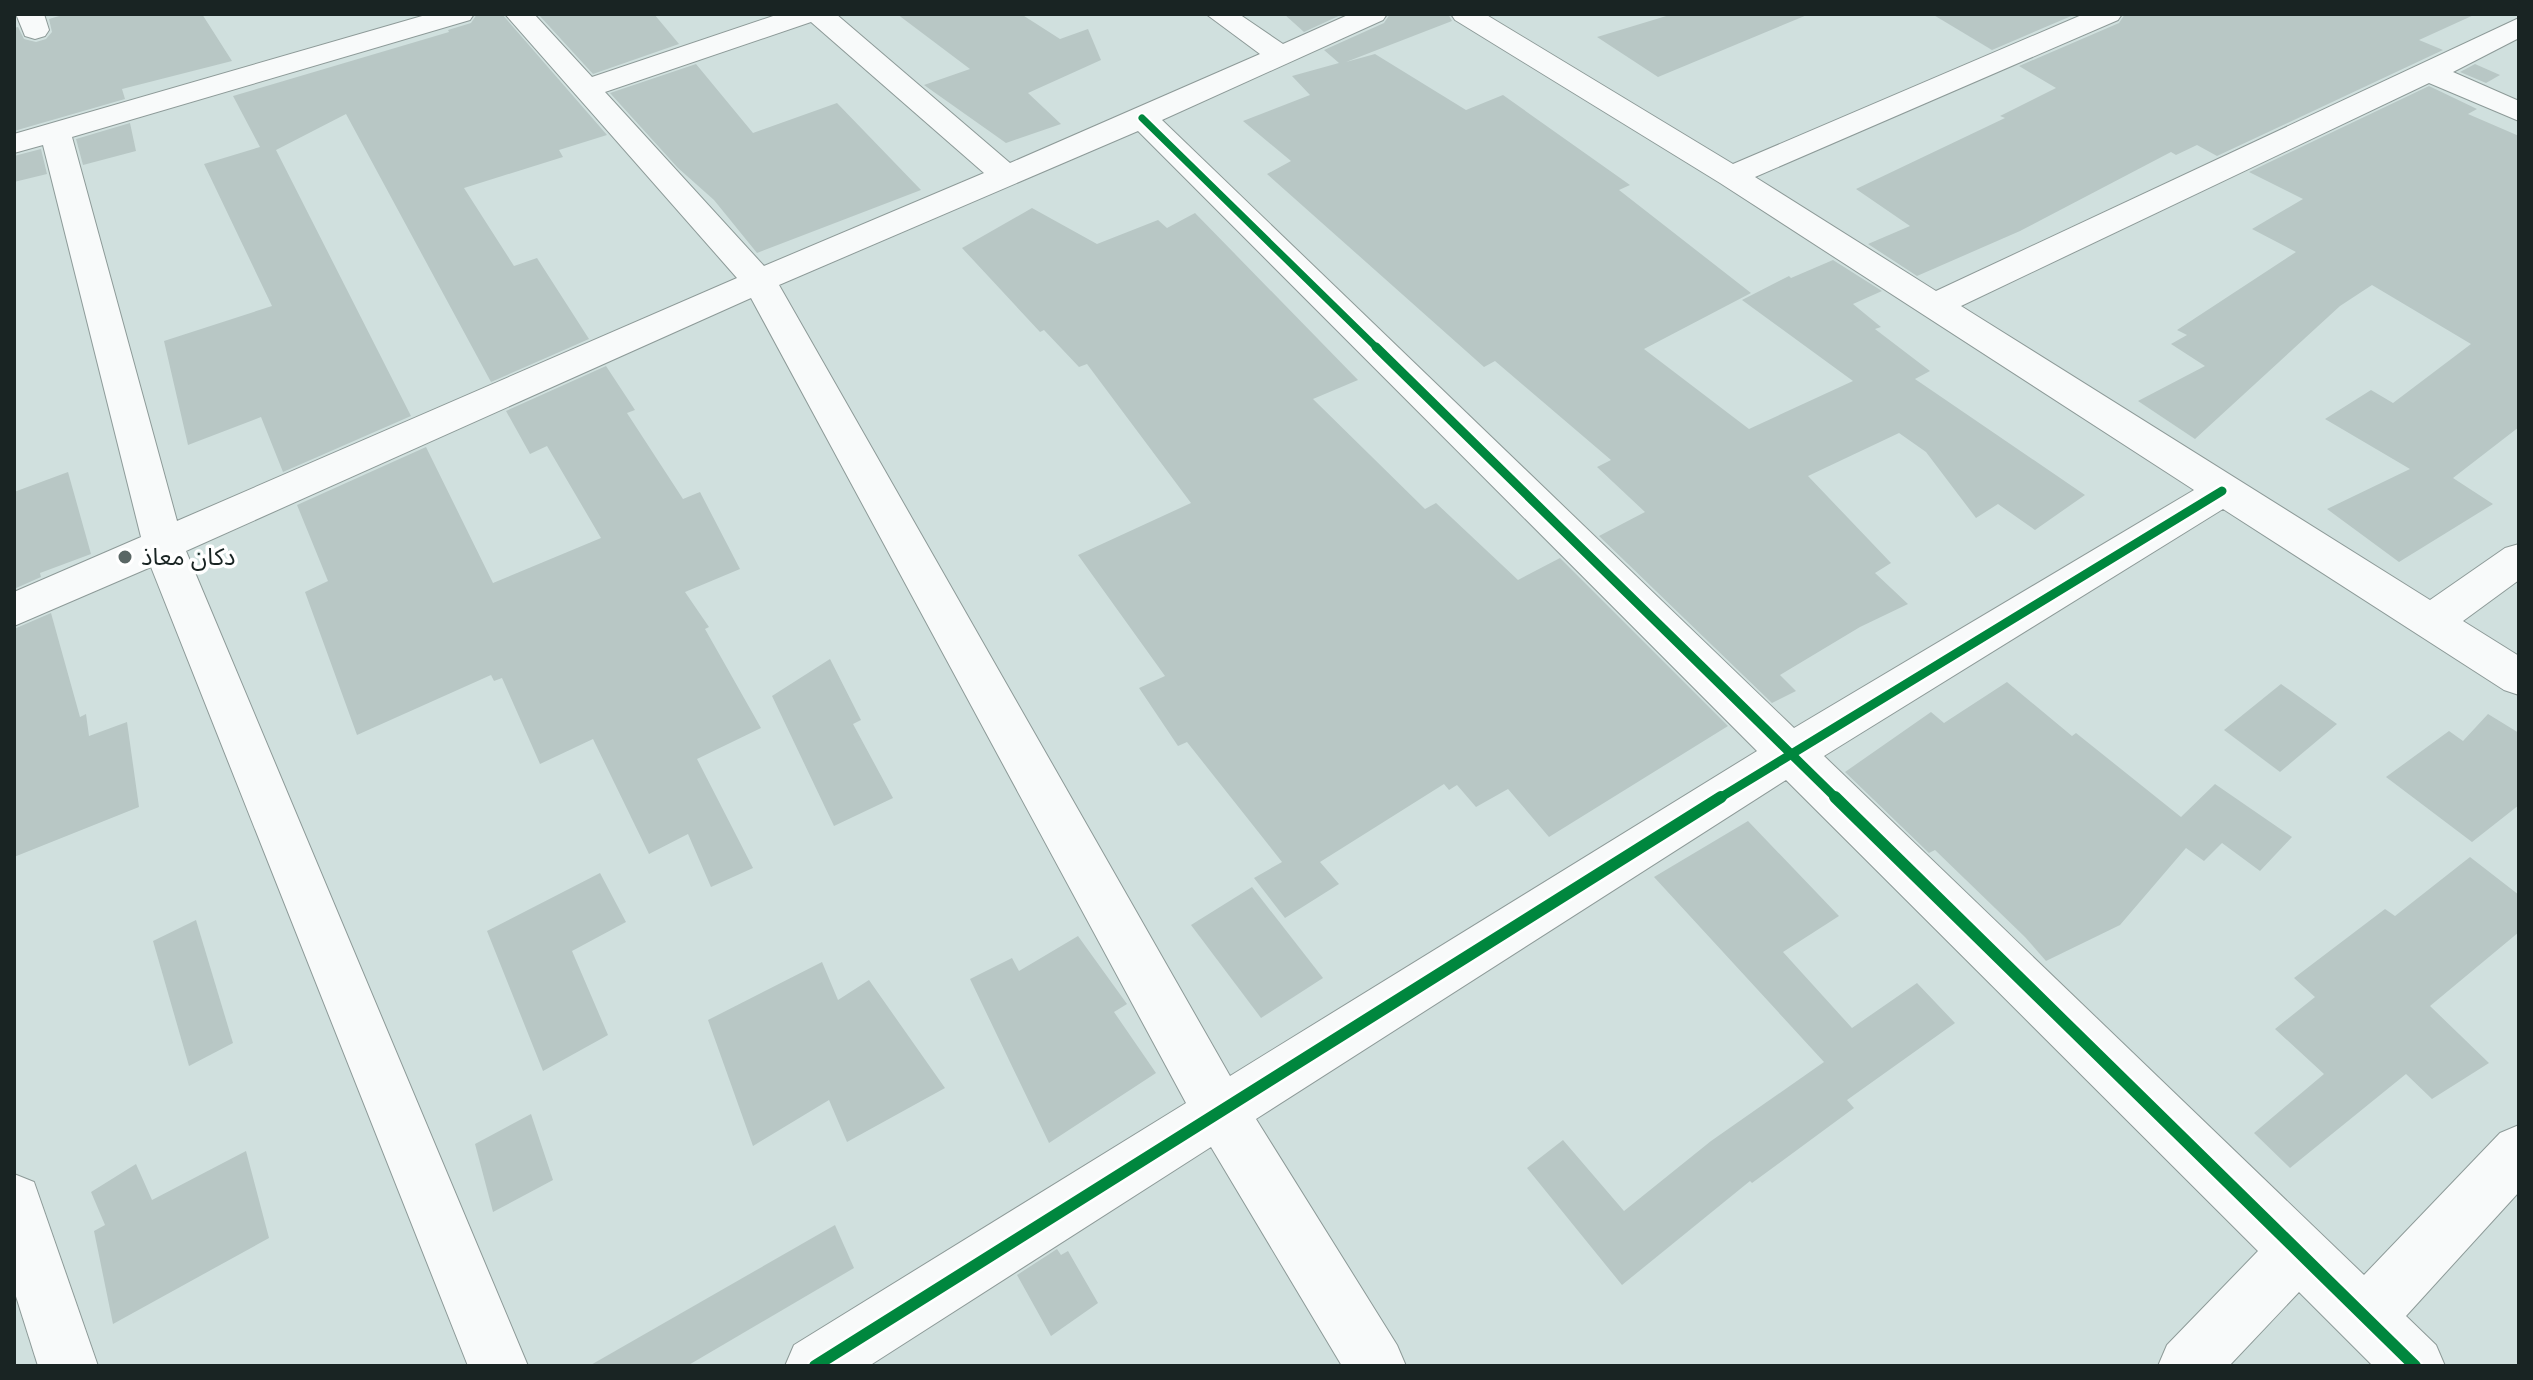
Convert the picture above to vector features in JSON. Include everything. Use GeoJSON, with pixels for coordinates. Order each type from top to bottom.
{"type":"FeatureCollection","features":[{"type":"Feature","properties":{"kind":"street"},"geometry":{"type":"LineString","coordinates":[[460,14],[34,138],[163,545],[498,1366]]}},
{"type":"Feature","properties":{"kind":"street"},"geometry":{"type":"LineString","coordinates":[[519,14],[759,281],[1221,1113],[1376,1366]]}},
{"type":"Feature","properties":{"kind":"street"},"geometry":{"type":"LineString","coordinates":[[587,88],[807,14]]}},
{"type":"Feature","properties":{"kind":"street"},"geometry":{"type":"LineString","coordinates":[[819,14],[1006,176]]}},
{"type":"Feature","properties":{"kind":"street"},"geometry":{"type":"LineString","coordinates":[[1220,14],[1281,55]]}},
{"type":"Feature","properties":{"kind":"street"},"geometry":{"type":"LineString","coordinates":[[14,610],[759,281],[1142,118],[1373,14]]}},
{"type":"Feature","properties":{"kind":"street"},"geometry":{"type":"LineString","coordinates":[[1465,14],[1731,176],[2519,678]]}},
{"type":"Feature","properties":{"kind":"street"},"geometry":{"type":"LineString","coordinates":[[1731,176],[2108,14]]}},
{"type":"Feature","properties":{"kind":"street"},"geometry":{"type":"LineString","coordinates":[[1934,305],[2519,27]]}},
{"type":"Feature","properties":{"kind":"street"},"geometry":{"type":"LineString","coordinates":[[2429,72],[2519,112]]}},
{"type":"Feature","properties":{"kind":"street"},"geometry":{"type":"LineString","coordinates":[[1142,118],[2415,1366]]}},
{"type":"Feature","properties":{"kind":"street"},"geometry":{"type":"LineString","coordinates":[[815,1366],[1791,753],[2222,491]]}},
{"type":"Feature","properties":{"kind":"street"},"geometry":{"type":"LineString","coordinates":[[2430,622],[2519,559]]}},
{"type":"Feature","properties":{"kind":"street"},"geometry":{"type":"LineString","coordinates":[[2365,1317],[2519,1152]]}},
{"type":"Feature","properties":{"kind":"street"},"geometry":{"type":"LineString","coordinates":[[14,1202],[68,1366]]}},
{"type":"Feature","properties":{"kind":"street"},"geometry":{"type":"LineString","coordinates":[[2188,1366],[2298,1251]]}},
{"type":"Feature","properties":{"kind":"building"},"geometry":{"type":"Polygon","coordinates":[[[66,14],[202,14],[232,61],[122,89],[125,99],[14,131],[14,28],[18,27],[24,39],[36,42],[46,39],[52,32],[49,19],[66,14]]]}},
{"type":"Feature","properties":{"kind":"building"},"geometry":{"type":"Polygon","coordinates":[[[477,14],[502,14],[607,135],[559,150],[563,157],[464,188],[514,266],[537,258],[589,339],[491,382],[346,114],[276,150],[411,416],[283,472],[261,417],[188,445],[164,341],[272,306],[204,164],[260,147],[233,96],[449,32],[471,23],[477,14]]]}},
{"type":"Feature","properties":{"kind":"building"},"geometry":{"type":"Polygon","coordinates":[[[538,14],[654,14],[679,44],[593,74],[538,14]]]}},
{"type":"Feature","properties":{"kind":"building"},"geometry":{"type":"Polygon","coordinates":[[[897,14],[1021,14],[1060,39],[1088,29],[1101,60],[1028,93],[1061,124],[1006,143],[924,85],[970,69],[897,14]]]}},
{"type":"Feature","properties":{"kind":"building"},"geometry":{"type":"Polygon","coordinates":[[[1284,14],[1343,14],[1304,32],[1284,14]]]}},
{"type":"Feature","properties":{"kind":"building"},"geometry":{"type":"Polygon","coordinates":[[[1390,14],[1448,14],[1452,21],[1346,62],[1375,54],[1466,110],[1503,95],[1630,185],[1619,190],[1751,293],[1644,349],[1749,429],[1853,381],[1742,300],[1789,276],[1791,278],[1833,260],[1882,291],[1853,304],[1881,327],[1875,329],[1930,371],[1915,379],[2085,495],[2035,530],[1998,504],[1976,518],[1926,452],[1899,433],[1808,476],[1891,563],[1875,573],[1908,604],[1860,627],[1780,675],[1796,691],[1772,703],[1599,536],[1645,512],[1597,467],[1611,460],[1495,361],[1484,367],[1267,174],[1291,161],[1243,121],[1310,95],[1292,76],[1339,63],[1324,50],[1384,23],[1390,14]]]}},
{"type":"Feature","properties":{"kind":"building"},"geometry":{"type":"Polygon","coordinates":[[[1673,14],[1807,15],[1658,77],[1597,37],[1673,14]]]}},
{"type":"Feature","properties":{"kind":"building"},"geometry":{"type":"Polygon","coordinates":[[[1932,14],[2076,14],[1992,50],[1932,14]]]}},
{"type":"Feature","properties":{"kind":"building"},"geometry":{"type":"Polygon","coordinates":[[[2125,14],[2476,14],[2419,40],[2443,50],[2217,156],[2197,145],[2176,155],[2171,152],[2020,231],[1917,276],[1868,244],[1910,226],[1856,189],[2005,118],[2000,116],[2056,88],[2019,66],[2119,23],[2125,14]]]}},
{"type":"Feature","properties":{"kind":"building"},"geometry":{"type":"Polygon","coordinates":[[[696,64],[753,133],[837,103],[921,190],[757,253],[714,200],[678,168],[610,93],[696,64]]]}},
{"type":"Feature","properties":{"kind":"building"},"geometry":{"type":"Polygon","coordinates":[[[2475,64],[2500,75],[2486,83],[2460,72],[2475,64]]]}},
{"type":"Feature","properties":{"kind":"building"},"geometry":{"type":"Polygon","coordinates":[[[2429,86],[2477,109],[2468,114],[2519,136],[2519,427],[2453,478],[2493,504],[2399,562],[2327,509],[2410,469],[2325,419],[2371,390],[2393,403],[2471,344],[2372,285],[2340,306],[2195,439],[2138,401],[2205,366],[2171,344],[2187,335],[2177,330],[2296,252],[2252,229],[2303,199],[2249,172],[2429,86]]]}},
{"type":"Feature","properties":{"kind":"building"},"geometry":{"type":"Polygon","coordinates":[[[130,123],[136,151],[83,165],[76,139],[130,123]]]}},
{"type":"Feature","properties":{"kind":"building"},"geometry":{"type":"Polygon","coordinates":[[[41,149],[47,174],[14,182],[14,156],[41,149]]]}},
{"type":"Feature","properties":{"kind":"building"},"geometry":{"type":"Polygon","coordinates":[[[1032,208],[1097,244],[1158,220],[1167,228],[1195,213],[1358,380],[1313,399],[1425,509],[1436,503],[1518,580],[1560,558],[1728,726],[1549,837],[1508,789],[1476,807],[1457,785],[1449,790],[1444,784],[1320,862],[1339,884],[1285,918],[1254,878],[1282,862],[1187,742],[1178,746],[1139,688],[1165,676],[1078,555],[1191,503],[1087,364],[1079,367],[1044,330],[1040,332],[962,248],[1032,208]]]}},
{"type":"Feature","properties":{"kind":"building"},"geometry":{"type":"Polygon","coordinates":[[[606,366],[635,410],[627,413],[683,499],[700,492],[740,569],[685,592],[709,627],[705,629],[761,728],[697,759],[753,868],[711,887],[688,834],[649,854],[593,739],[540,764],[502,678],[494,681],[491,675],[357,735],[305,592],[328,581],[297,505],[426,447],[493,583],[601,538],[547,446],[530,454],[506,411],[606,366]]]}},
{"type":"Feature","properties":{"kind":"building"},"geometry":{"type":"Polygon","coordinates":[[[68,472],[91,554],[40,573],[41,577],[14,589],[14,492],[68,472]]]}},
{"type":"Feature","properties":{"kind":"building"},"geometry":{"type":"Polygon","coordinates":[[[51,613],[80,717],[86,714],[89,736],[127,722],[139,807],[14,857],[14,629],[51,613]]]}},
{"type":"Feature","properties":{"kind":"building"},"geometry":{"type":"Polygon","coordinates":[[[830,659],[861,720],[853,724],[893,798],[834,826],[772,696],[830,659]]]}},
{"type":"Feature","properties":{"kind":"building"},"geometry":{"type":"Polygon","coordinates":[[[2007,682],[2072,736],[2076,733],[2181,817],[2215,784],[2292,837],[2260,871],[2222,843],[2204,861],[2186,848],[2120,925],[2046,961],[1935,850],[1929,853],[1845,772],[1931,712],[1944,723],[2007,682]]]}},
{"type":"Feature","properties":{"kind":"building"},"geometry":{"type":"Polygon","coordinates":[[[2281,684],[2337,724],[2280,772],[2224,730],[2281,684]]]}},
{"type":"Feature","properties":{"kind":"building"},"geometry":{"type":"Polygon","coordinates":[[[2488,714],[2519,733],[2519,805],[2472,842],[2386,777],[2449,731],[2463,741],[2488,714]]]}},
{"type":"Feature","properties":{"kind":"building"},"geometry":{"type":"Polygon","coordinates":[[[1748,821],[1839,916],[1783,952],[1852,1028],[1917,983],[1955,1023],[1847,1100],[1854,1108],[1752,1183],[1750,1181],[1622,1285],[1527,1168],[1563,1140],[1624,1211],[1711,1141],[1824,1062],[1654,877],[1748,821]]]}},
{"type":"Feature","properties":{"kind":"building"},"geometry":{"type":"Polygon","coordinates":[[[2470,857],[2519,895],[2519,932],[2430,1006],[2489,1063],[2432,1099],[2406,1074],[2290,1168],[2254,1133],[2324,1074],[2275,1029],[2315,997],[2294,978],[2385,909],[2395,916],[2470,857]]]}},
{"type":"Feature","properties":{"kind":"building"},"geometry":{"type":"Polygon","coordinates":[[[600,873],[626,922],[572,951],[608,1035],[543,1071],[487,931],[600,873]]]}},
{"type":"Feature","properties":{"kind":"building"},"geometry":{"type":"Polygon","coordinates":[[[1252,887],[1323,978],[1261,1018],[1191,925],[1252,887]]]}},
{"type":"Feature","properties":{"kind":"building"},"geometry":{"type":"Polygon","coordinates":[[[196,920],[233,1043],[189,1066],[153,941],[196,920]]]}},
{"type":"Feature","properties":{"kind":"building"},"geometry":{"type":"Polygon","coordinates":[[[1078,936],[1127,1004],[1114,1012],[1156,1073],[1049,1143],[970,979],[1012,958],[1019,971],[1078,936]]]}},
{"type":"Feature","properties":{"kind":"building"},"geometry":{"type":"Polygon","coordinates":[[[822,962],[838,1000],[869,980],[945,1088],[847,1142],[829,1100],[753,1146],[708,1020],[822,962]]]}},
{"type":"Feature","properties":{"kind":"building"},"geometry":{"type":"Polygon","coordinates":[[[531,1114],[553,1180],[493,1212],[475,1144],[531,1114]]]}},
{"type":"Feature","properties":{"kind":"building"},"geometry":{"type":"Polygon","coordinates":[[[246,1151],[269,1238],[113,1324],[94,1231],[105,1225],[91,1192],[136,1164],[152,1200],[246,1151]]]}},
{"type":"Feature","properties":{"kind":"building"},"geometry":{"type":"Polygon","coordinates":[[[835,1225],[854,1268],[687,1366],[589,1366],[835,1225]]]}},
{"type":"Feature","properties":{"kind":"building"},"geometry":{"type":"Polygon","coordinates":[[[1057,1249],[1061,1255],[1068,1251],[1098,1303],[1051,1336],[1017,1275],[1057,1249]]]}},
{"type":"Feature","properties":{"kind":"cycle path"},"geometry":{"type":"LineString","coordinates":[[1142,118],[2415,1366]]}},
{"type":"Feature","properties":{"kind":"cycle path"},"geometry":{"type":"LineString","coordinates":[[815,1366],[1791,753],[2222,491]]}},
{"type":"Feature","properties":{"kind":"place","name":"دكان معاذ"},"geometry":{"type":"Point","coordinates":[125,557]}}]}
